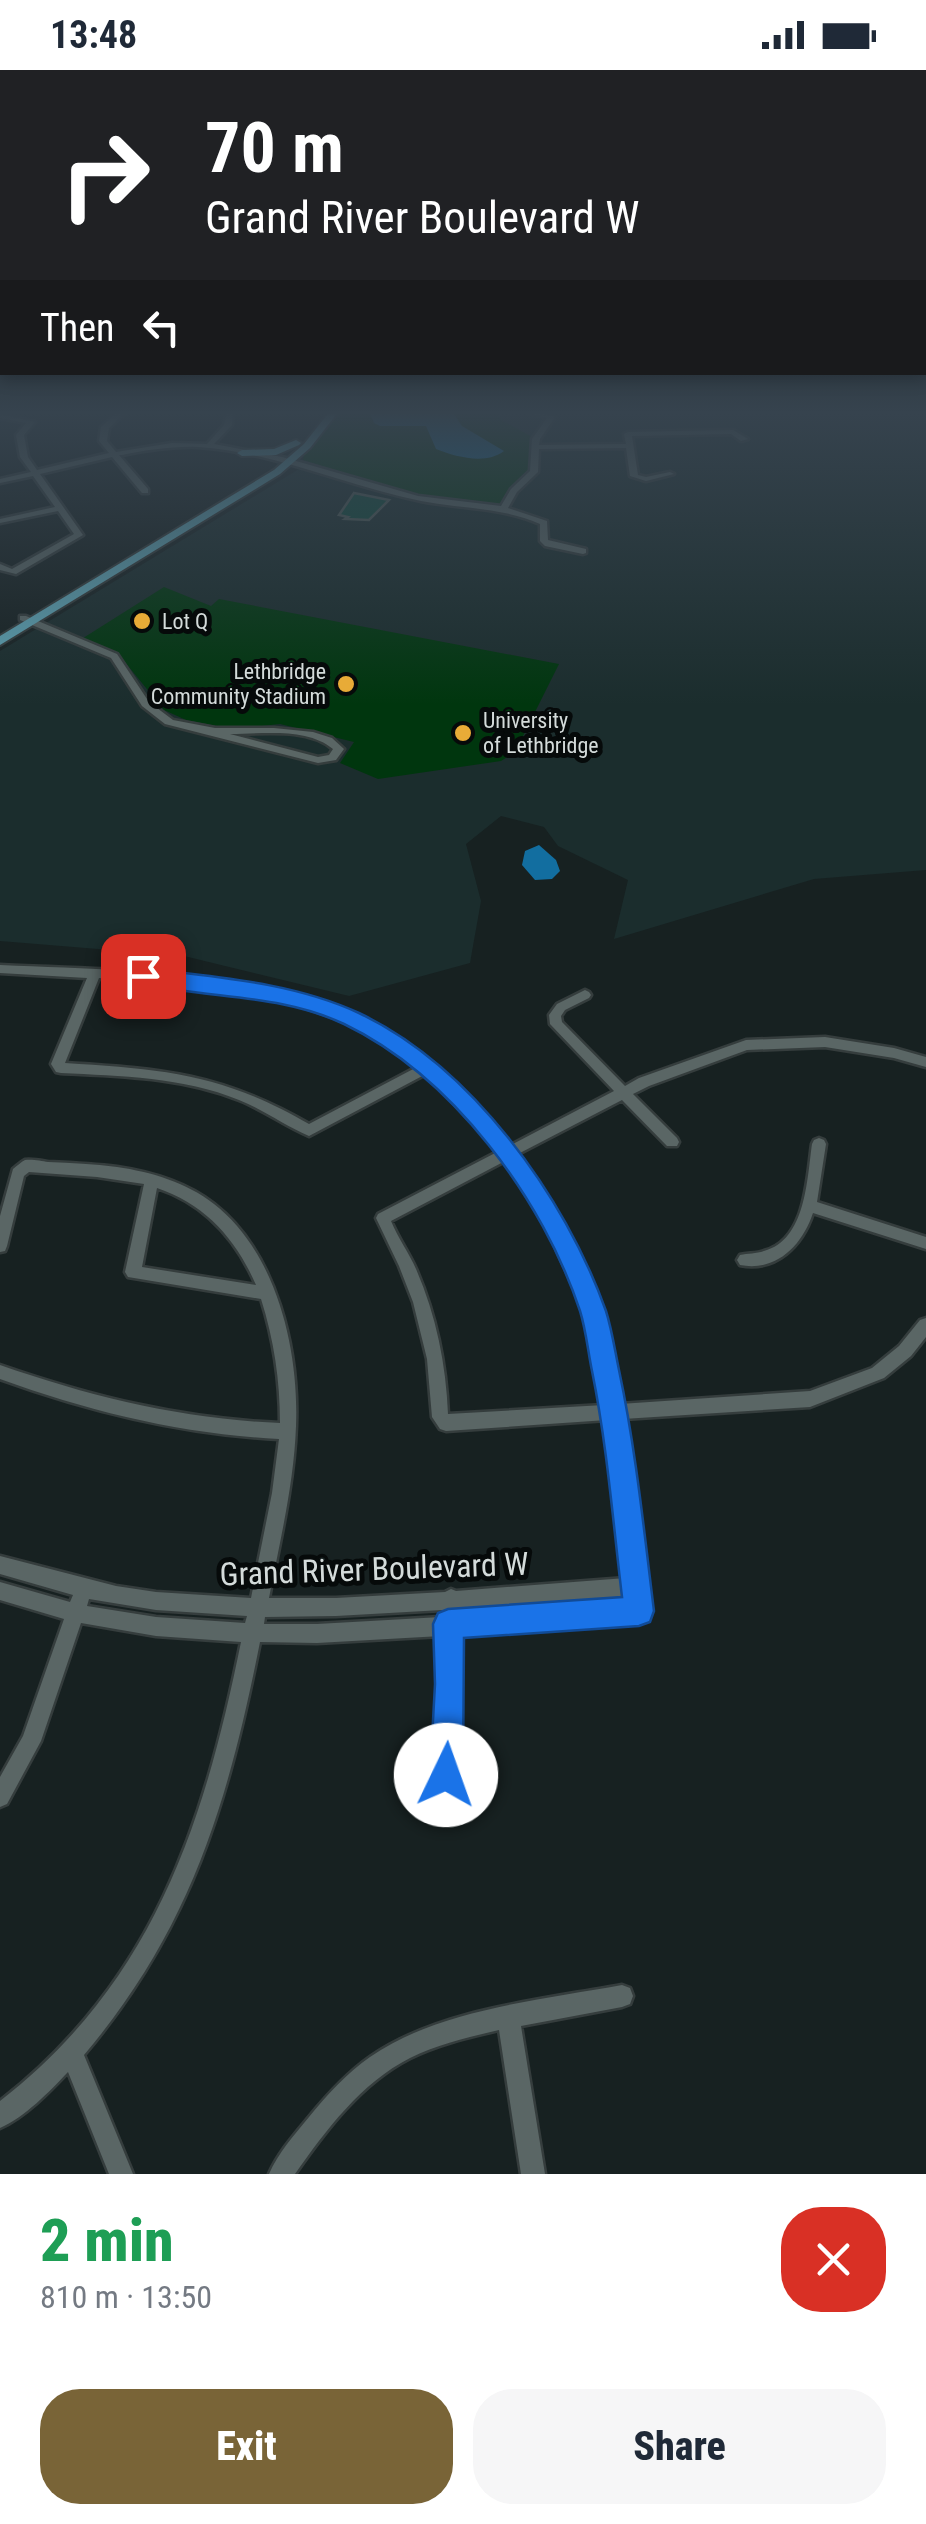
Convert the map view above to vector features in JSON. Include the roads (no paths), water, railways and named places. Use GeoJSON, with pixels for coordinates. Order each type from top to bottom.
{"type":"FeatureCollection","features":[{"type":"Feature","properties":{"kind":"main road"},"geometry":{"type":"LineString","coordinates":[[0,641],[27,620],[205,509]]}},
{"type":"Feature","properties":{"kind":"main road"},"geometry":{"type":"LineString","coordinates":[[0,632],[217,509]]}},
{"type":"Feature","properties":{"kind":"street"},"geometry":{"type":"LineString","coordinates":[[0,521],[55,509]]}},
{"type":"Feature","properties":{"kind":"street"},"geometry":{"type":"LineString","coordinates":[[0,567],[14,572],[79,535],[61,509]]}},
{"type":"Feature","properties":{"kind":"street"},"geometry":{"type":"LineString","coordinates":[[505,509],[544,523],[544,541],[548,544],[584,551]]}},
{"type":"Feature","properties":{"kind":"street"},"geometry":{"type":"LineString","coordinates":[[27,620],[114,656],[156,714],[200,730],[318,760],[328,760],[339,751],[337,744],[330,741],[288,731],[229,734],[200,730]]}},
{"type":"Feature","properties":{"kind":"street"},"geometry":{"type":"LineString","coordinates":[[0,968],[95,972],[259,990],[350,1018],[428,1067],[510,1152],[554,1228],[593,1312],[614,1413],[636,1586]]}},
{"type":"Feature","properties":{"kind":"street"},"geometry":{"type":"LineString","coordinates":[[95,972],[58,1064],[61,1068],[160,1074],[211,1083],[267,1104],[310,1131],[428,1067]]}},
{"type":"Feature","properties":{"kind":"street"},"geometry":{"type":"LineString","coordinates":[[585,995],[561,1007],[555,1015],[556,1024],[672,1142]]}},
{"type":"Feature","properties":{"kind":"street"},"geometry":{"type":"LineString","coordinates":[[926,1062],[860,1046],[784,1041],[746,1045],[626,1092],[383,1218],[424,1311],[439,1387],[440,1417],[452,1424],[787,1402],[828,1394],[878,1373],[905,1351],[926,1325]]}},
{"type":"Feature","properties":{"kind":"street"},"geometry":{"type":"LineString","coordinates":[[745,1260],[759,1260],[781,1251],[800,1234],[809,1206],[819,1144]]}},
{"type":"Feature","properties":{"kind":"street"},"geometry":{"type":"LineString","coordinates":[[0,1246],[18,1173],[26,1166],[152,1179],[188,1194],[229,1226],[266,1293],[285,1362],[288,1430],[258,1608],[222,1774],[190,1861],[138,1964],[71,2052],[0,2116]]}},
{"type":"Feature","properties":{"kind":"street"},"geometry":{"type":"LineString","coordinates":[[152,1179],[134,1272],[266,1293]]}},
{"type":"Feature","properties":{"kind":"street"},"geometry":{"type":"LineString","coordinates":[[809,1206],[926,1243]]}},
{"type":"Feature","properties":{"kind":"street"},"geometry":{"type":"LineString","coordinates":[[0,1372],[82,1402],[154,1419],[224,1429],[288,1430]]}},
{"type":"Feature","properties":{"kind":"street","name":"Grand River Boulevard W"},"geometry":{"type":"LineString","coordinates":[[0,1565],[84,1588],[152,1601],[258,1608],[636,1586],[639,1611],[339,1632],[253,1632],[184,1628],[78,1611],[0,1591]]}},
{"type":"Feature","properties":{"kind":"street"},"geometry":{"type":"LineString","coordinates":[[0,1797],[31,1740],[84,1588]]}},
{"type":"Feature","properties":{"kind":"street"},"geometry":{"type":"LineString","coordinates":[[446,1775],[450,1598]]}},
{"type":"Feature","properties":{"kind":"street"},"geometry":{"type":"LineString","coordinates":[[281,2174],[335,2102],[381,2062],[426,2039],[622,1996]]}},
{"type":"Feature","properties":{"kind":"street"},"geometry":{"type":"LineString","coordinates":[[510,2020],[533,2174]]}},
{"type":"Feature","properties":{"kind":"street"},"geometry":{"type":"LineString","coordinates":[[71,2052],[122,2174]]}},
{"type":"Feature","properties":{"kind":"water"},"geometry":{"type":"Polygon","coordinates":[[[539,845],[556,860],[560,871],[552,879],[535,880],[522,865],[525,851],[539,845]]]}},
{"type":"Feature","properties":{"kind":"place","name":"Lot Q"},"geometry":{"type":"Point","coordinates":[142,621]}},
{"type":"Feature","properties":{"kind":"place","name":"Lethbridge Community Stadium"},"geometry":{"type":"Point","coordinates":[346,684]}},
{"type":"Feature","properties":{"kind":"place","name":"University of Lethbridge"},"geometry":{"type":"Point","coordinates":[463,733]}}]}
